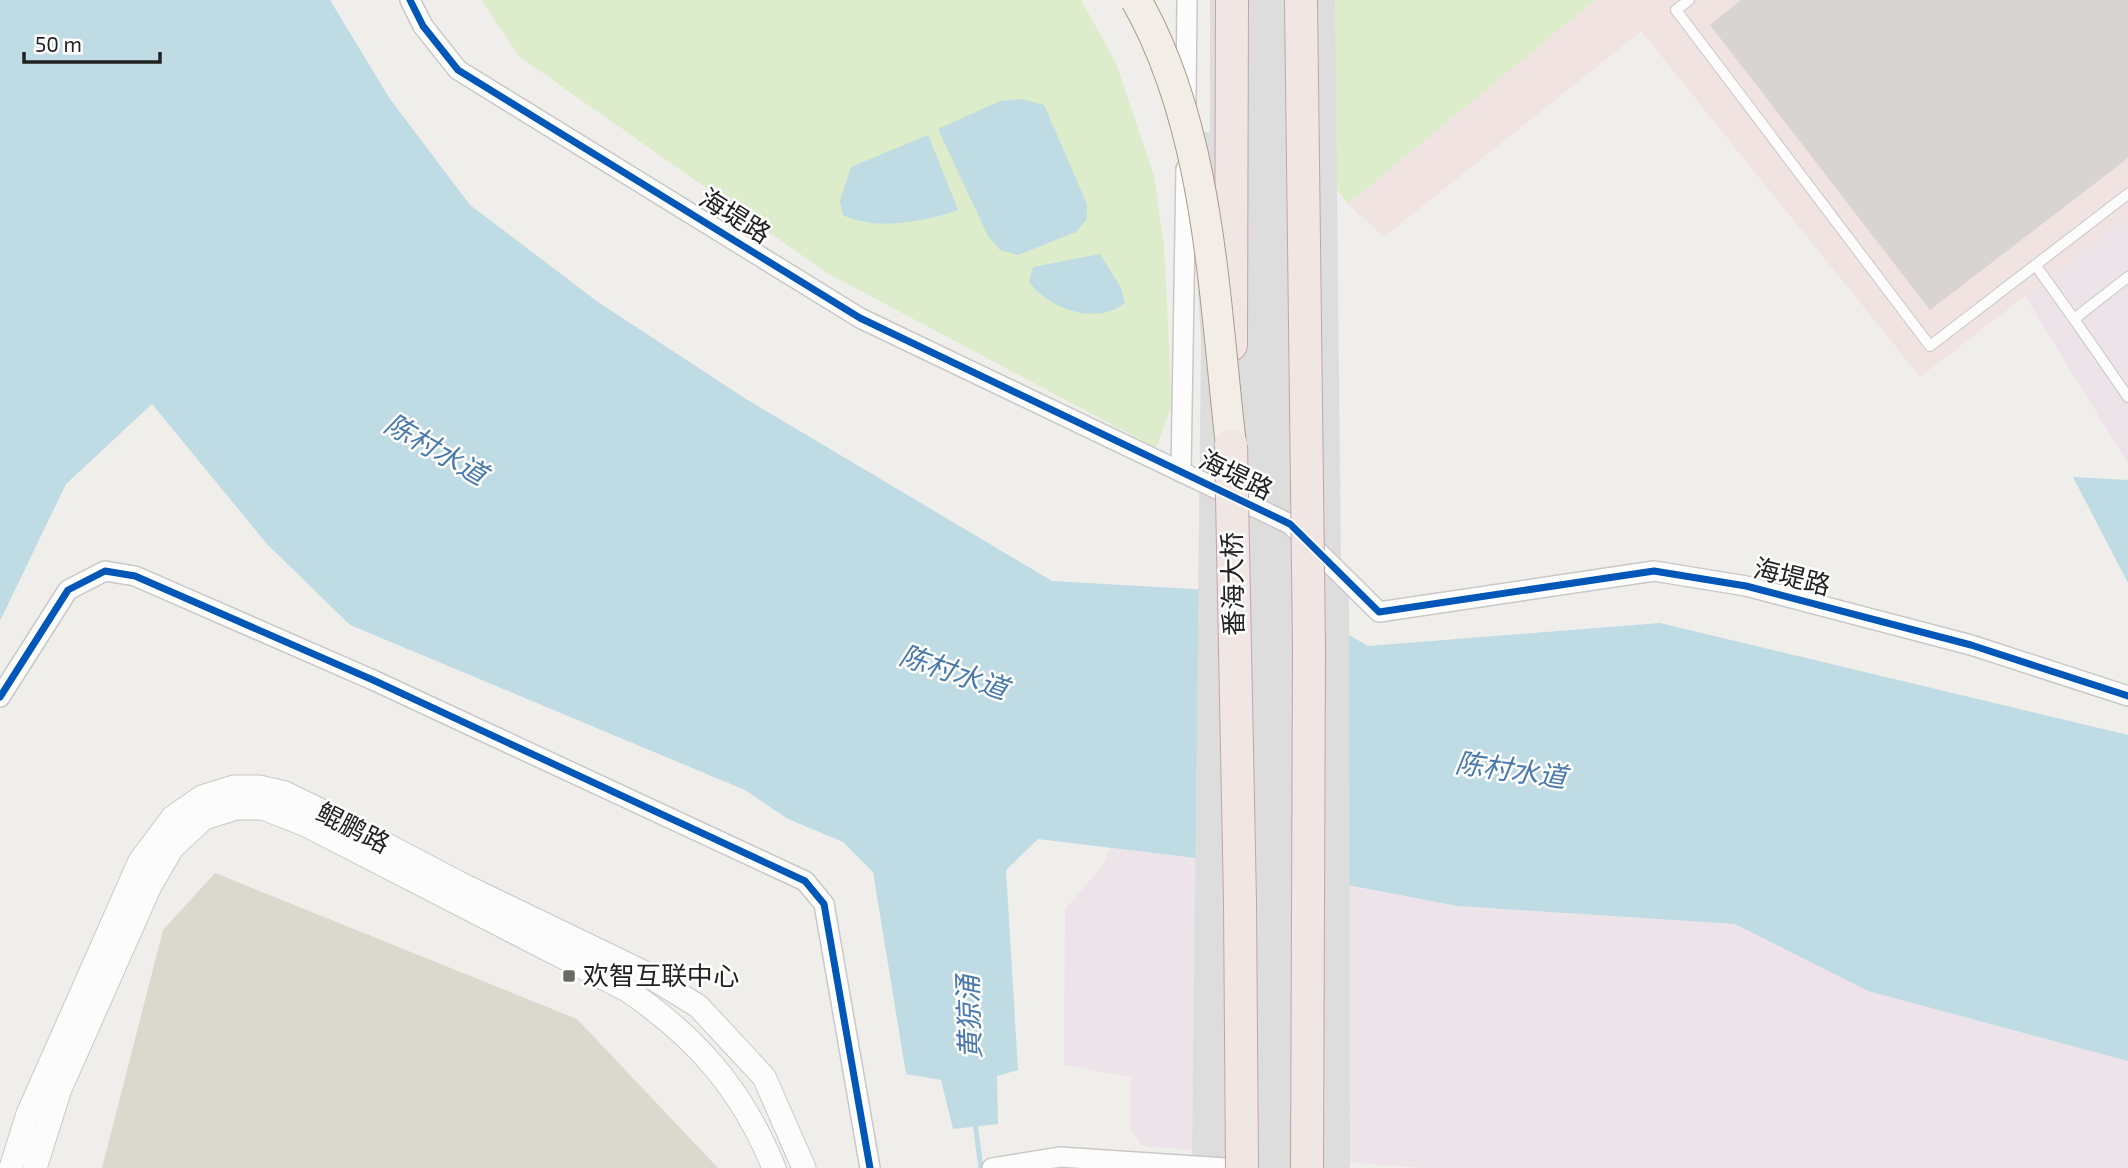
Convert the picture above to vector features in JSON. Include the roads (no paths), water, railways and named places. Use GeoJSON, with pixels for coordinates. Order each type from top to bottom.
{"type":"FeatureCollection","features":[{"type":"Feature","properties":{"kind":"highway","name":"番海大桥"},"geometry":{"type":"LineString","coordinates":[[1232,0],[1231,445],[1242,1168]]}},
{"type":"Feature","properties":{"kind":"highway"},"geometry":{"type":"LineString","coordinates":[[1301,0],[1309,649],[1307,1168]]}},
{"type":"Feature","properties":{"kind":"main road"},"geometry":{"type":"LineString","coordinates":[[1136,0],[1152,29],[1191,148],[1204,217],[1231,445]]}},
{"type":"Feature","properties":{"kind":"street","name":"海堤路"},"geometry":{"type":"LineString","coordinates":[[411,0],[424,26],[458,70],[849,311],[1290,524],[1379,612],[1654,571],[1746,586],[1812,603],[1971,645],[2128,696]]}},
{"type":"Feature","properties":{"kind":"street"},"geometry":{"type":"LineString","coordinates":[[1181,472],[1187,0]]}},
{"type":"Feature","properties":{"kind":"street"},"geometry":{"type":"LineString","coordinates":[[0,697],[68,590],[105,571],[135,576],[373,680],[805,881],[824,904],[870,1168]]}},
{"type":"Feature","properties":{"kind":"street","name":"鲲鹏路"},"geometry":{"type":"LineString","coordinates":[[12,1168],[28,1114],[140,861],[173,817],[202,797],[234,787],[259,787],[285,793],[322,811],[459,883],[641,971],[698,1006],[764,1077],[804,1168]]}},
{"type":"Feature","properties":{"kind":"street","name":"鲲鹏路"},"geometry":{"type":"LineString","coordinates":[[35,1168],[60,1089],[150,886],[172,848],[204,817],[236,808],[264,808],[306,825],[626,990],[668,1018],[732,1085],[763,1140],[774,1168]]}},
{"type":"Feature","properties":{"kind":"street"},"geometry":{"type":"LineString","coordinates":[[992,1168],[1049,1159],[1225,1168]]}},
{"type":"Feature","properties":{"kind":"lane"},"geometry":{"type":"LineString","coordinates":[[1689,0],[1676,10],[1930,346],[2128,194]]}},
{"type":"Feature","properties":{"kind":"lane"},"geometry":{"type":"LineString","coordinates":[[2036,266],[2128,397]]}},
{"type":"Feature","properties":{"kind":"lane"},"geometry":{"type":"LineString","coordinates":[[2074,319],[2128,277]]}},
{"type":"Feature","properties":{"kind":"water","name":"陈村水道"},"geometry":{"type":"Polygon","coordinates":[[[0,0],[330,0],[390,99],[470,205],[598,302],[746,399],[1052,581],[1279,594],[1368,646],[1660,623],[2128,735],[2128,1061],[1868,991],[1735,924],[1457,906],[1228,862],[1038,839],[1006,870],[1018,1070],[997,1076],[998,1124],[953,1129],[941,1080],[906,1074],[873,872],[843,842],[788,819],[745,790],[350,625],[267,544],[152,404],[66,484],[0,621],[0,0]]]}},
{"type":"Feature","properties":{"kind":"water"},"geometry":{"type":"Polygon","coordinates":[[[1022,99],[1044,105],[1087,204],[1087,219],[1076,232],[1018,255],[1000,250],[988,236],[938,129],[1000,101],[1022,99]]]}},
{"type":"Feature","properties":{"kind":"water"},"geometry":{"type":"Polygon","coordinates":[[[928,135],[958,210],[915,221],[885,224],[856,220],[843,215],[840,201],[851,167],[928,135]]]}},
{"type":"Feature","properties":{"kind":"water"},"geometry":{"type":"Polygon","coordinates":[[[1100,254],[1121,288],[1125,303],[1113,310],[1087,314],[1061,307],[1048,300],[1029,282],[1033,267],[1100,254]]]}},
{"type":"Feature","properties":{"kind":"water"},"geometry":{"type":"Polygon","coordinates":[[[2073,477],[2128,480],[2128,583],[2073,477]]]}},
{"type":"Feature","properties":{"kind":"waterway","name":"黄猄涌"},"geometry":{"type":"LineString","coordinates":[[975,1123],[981,1168]]}},
{"type":"Feature","properties":{"kind":"place","name":"欢智互联中心"},"geometry":{"type":"Point","coordinates":[569,976]}}]}
